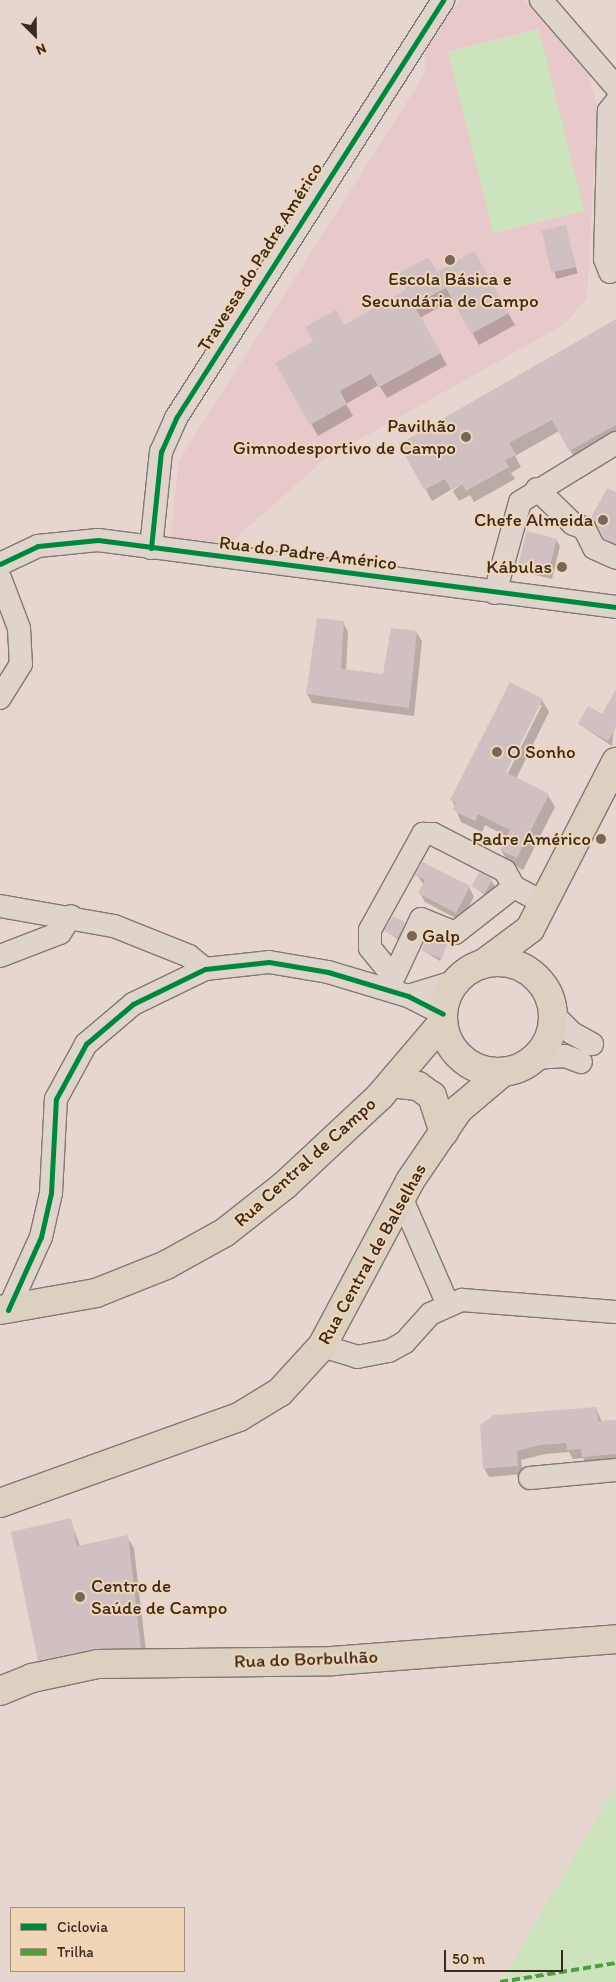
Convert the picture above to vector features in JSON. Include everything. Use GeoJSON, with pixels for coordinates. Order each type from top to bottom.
{"type":"FeatureCollection","features":[{"type":"Feature","properties":{"kind":"main road"},"geometry":{"type":"LineString","coordinates":[[530,929],[539,980],[554,1015],[551,1034],[535,1058],[503,1072],[482,1070],[460,1057],[443,1018],[456,981],[483,964],[530,929],[616,762]]}},
{"type":"Feature","properties":{"kind":"main road"},"geometry":{"type":"LineString","coordinates":[[483,964],[514,964],[539,980]]}},
{"type":"Feature","properties":{"kind":"main road","name":"Rua Central de Campo"},"geometry":{"type":"LineString","coordinates":[[389,1090],[443,1018]]}},
{"type":"Feature","properties":{"kind":"main road","name":"Rua Central de Campo"},"geometry":{"type":"LineString","coordinates":[[4,1310],[96,1293],[132,1280],[224,1233],[285,1185],[389,1090],[422,1067],[460,1057]]}},
{"type":"Feature","properties":{"kind":"main road","name":"Rua Central de Balselhas"},"geometry":{"type":"LineString","coordinates":[[458,1110],[460,1057]]}},
{"type":"Feature","properties":{"kind":"main road","name":"Rua Central de Balselhas"},"geometry":{"type":"LineString","coordinates":[[0,1503],[239,1417],[280,1392],[322,1346],[402,1197],[458,1110],[503,1072]]}},
{"type":"Feature","properties":{"kind":"main road"},"geometry":{"type":"LineString","coordinates":[[389,1090],[418,1086],[432,1096],[444,1132]]}},
{"type":"Feature","properties":{"kind":"main road","name":"Rua do Borbulhão"},"geometry":{"type":"LineString","coordinates":[[0,1691],[32,1678],[98,1664],[333,1661],[616,1640]]}},
{"type":"Feature","properties":{"kind":"street","name":"Travessa do Padre Américo"},"geometry":{"type":"LineString","coordinates":[[151,548],[161,452],[176,418],[443,0]]}},
{"type":"Feature","properties":{"kind":"street"},"geometry":{"type":"LineString","coordinates":[[542,0],[616,87]]}},
{"type":"Feature","properties":{"kind":"street"},"geometry":{"type":"LineString","coordinates":[[610,272],[605,259],[609,121],[616,102]]}},
{"type":"Feature","properties":{"kind":"street"},"geometry":{"type":"LineString","coordinates":[[495,593],[512,521],[520,502],[536,489],[616,443]]}},
{"type":"Feature","properties":{"kind":"street"},"geometry":{"type":"LineString","coordinates":[[536,489],[573,524],[584,528],[594,548],[616,558]]}},
{"type":"Feature","properties":{"kind":"street","name":"Rua do Padre Américo"},"geometry":{"type":"LineString","coordinates":[[0,564],[38,546],[98,540],[495,593],[616,607]]}},
{"type":"Feature","properties":{"kind":"street"},"geometry":{"type":"LineString","coordinates":[[0,578],[19,628],[20,664],[0,698]]}},
{"type":"Feature","properties":{"kind":"street"},"geometry":{"type":"LineString","coordinates":[[443,1018],[396,987],[370,948],[370,930],[423,834],[433,834],[505,871],[514,887],[544,903]]}},
{"type":"Feature","properties":{"kind":"street"},"geometry":{"type":"LineString","coordinates":[[396,987],[420,919],[455,934],[514,887]]}},
{"type":"Feature","properties":{"kind":"street"},"geometry":{"type":"LineString","coordinates":[[0,906],[71,916],[114,926],[188,956],[205,969]]}},
{"type":"Feature","properties":{"kind":"street"},"geometry":{"type":"LineString","coordinates":[[0,956],[60,933],[71,916]]}},
{"type":"Feature","properties":{"kind":"street"},"geometry":{"type":"LineString","coordinates":[[4,1310],[41,1237],[49,1202],[56,1099],[86,1044],[133,1004],[205,969],[269,962],[328,972],[396,987],[456,981]]}},
{"type":"Feature","properties":{"kind":"street"},"geometry":{"type":"LineString","coordinates":[[535,1058],[586,1053],[572,1034],[554,1015]]}},
{"type":"Feature","properties":{"kind":"street"},"geometry":{"type":"LineString","coordinates":[[402,1197],[447,1303]]}},
{"type":"Feature","properties":{"kind":"street"},"geometry":{"type":"LineString","coordinates":[[322,1346],[357,1357],[389,1351],[447,1303],[462,1300],[616,1312]]}},
{"type":"Feature","properties":{"kind":"street"},"geometry":{"type":"LineString","coordinates":[[530,1478],[616,1470]]}},
{"type":"Feature","properties":{"kind":"shaded area","name":"Escola Básica e Secundária de Campo"},"geometry":{"type":"Polygon","coordinates":[[[459,0],[524,0],[588,74],[597,106],[587,299],[563,325],[326,458],[230,543],[175,538],[171,532],[179,460],[426,72],[424,54],[459,0]]]}},
{"type":"Feature","properties":{"kind":"green space"},"geometry":{"type":"Polygon","coordinates":[[[539,29],[584,210],[493,233],[448,52],[539,29]]]}},
{"type":"Feature","properties":{"kind":"green space"},"geometry":{"type":"Polygon","coordinates":[[[616,1785],[616,1982],[501,1982],[616,1785]]]}},
{"type":"Feature","properties":{"kind":"building"},"geometry":{"type":"Polygon","coordinates":[[[566,225],[576,267],[551,273],[542,231],[566,225]]]}},
{"type":"Feature","properties":{"kind":"building"},"geometry":{"type":"Polygon","coordinates":[[[474,251],[509,313],[471,334],[446,288],[414,305],[441,353],[379,387],[371,374],[340,391],[347,404],[310,425],[275,363],[313,341],[305,327],[336,310],[344,325],[406,290],[397,274],[429,257],[437,272],[474,251]]]}},
{"type":"Feature","properties":{"kind":"building"},"geometry":{"type":"Polygon","coordinates":[[[616,319],[616,425],[569,451],[552,420],[509,443],[516,455],[505,460],[509,467],[466,491],[462,484],[451,490],[445,479],[424,490],[399,444],[616,319]]]}},
{"type":"Feature","properties":{"kind":"building","name":"Chefe Almeida"},"geometry":{"type":"Polygon","coordinates":[[[607,488],[616,492],[616,544],[604,538],[591,518],[607,488]]]}},
{"type":"Feature","properties":{"kind":"building"},"geometry":{"type":"Polygon","coordinates":[[[527,531],[557,539],[548,574],[518,566],[527,531]]]}},
{"type":"Feature","properties":{"kind":"building"},"geometry":{"type":"Polygon","coordinates":[[[317,618],[344,621],[341,668],[344,669],[383,674],[391,628],[417,631],[409,708],[306,694],[317,618]]]}},
{"type":"Feature","properties":{"kind":"building"},"geometry":{"type":"Polygon","coordinates":[[[510,682],[543,699],[506,772],[549,794],[517,858],[500,850],[510,830],[478,814],[475,821],[452,810],[456,803],[450,800],[510,682]]]}},
{"type":"Feature","properties":{"kind":"building"},"geometry":{"type":"Polygon","coordinates":[[[616,689],[616,727],[608,741],[578,724],[588,706],[602,714],[616,689]]]}},
{"type":"Feature","properties":{"kind":"building"},"geometry":{"type":"Polygon","coordinates":[[[423,862],[470,886],[456,913],[418,893],[425,880],[415,875],[423,862]]]}},
{"type":"Feature","properties":{"kind":"building"},"geometry":{"type":"Polygon","coordinates":[[[479,872],[492,879],[485,893],[471,886],[479,872]]]}},
{"type":"Feature","properties":{"kind":"building"},"geometry":{"type":"Polygon","coordinates":[[[393,916],[405,922],[398,938],[384,931],[393,916]]]}},
{"type":"Feature","properties":{"kind":"building"},"geometry":{"type":"Polygon","coordinates":[[[428,936],[447,944],[441,959],[422,951],[428,936]]]}},
{"type":"Feature","properties":{"kind":"building"},"geometry":{"type":"Polygon","coordinates":[[[597,1407],[598,1421],[616,1420],[616,1454],[582,1457],[581,1449],[567,1450],[566,1443],[540,1445],[517,1451],[518,1466],[483,1469],[480,1425],[494,1415],[597,1407]]]}},
{"type":"Feature","properties":{"kind":"building","name":"Centro de Saúde de Campo"},"geometry":{"type":"Polygon","coordinates":[[[71,1518],[77,1546],[128,1535],[141,1648],[95,1649],[38,1661],[11,1532],[71,1518]]]}},
{"type":"Feature","properties":{"kind":"marked path"},"geometry":{"type":"LineString","coordinates":[[500,1982],[616,1963]]}},
{"type":"Feature","properties":{"kind":"cycle path"},"geometry":{"type":"LineString","coordinates":[[151,548],[161,452],[176,418],[443,0]]}},
{"type":"Feature","properties":{"kind":"cycle path"},"geometry":{"type":"LineString","coordinates":[[0,564],[38,546],[98,540],[616,607]]}},
{"type":"Feature","properties":{"kind":"cycle path"},"geometry":{"type":"LineString","coordinates":[[8,1310],[41,1237],[51,1193],[56,1099],[86,1044],[133,1004],[205,969],[269,962],[328,972],[408,996],[443,1014]]}},
{"type":"Feature","properties":{"kind":"place","name":"Escola Básica e Secundária de Campo"},"geometry":{"type":"Point","coordinates":[450,260]}},
{"type":"Feature","properties":{"kind":"place","name":"Pavilhão Gimnodesportivo de Campo"},"geometry":{"type":"Point","coordinates":[466,437]}},
{"type":"Feature","properties":{"kind":"place","name":"Chefe Almeida"},"geometry":{"type":"Point","coordinates":[603,520]}},
{"type":"Feature","properties":{"kind":"place","name":"Kábulas"},"geometry":{"type":"Point","coordinates":[562,567]}},
{"type":"Feature","properties":{"kind":"place","name":"O Sonho"},"geometry":{"type":"Point","coordinates":[497,752]}},
{"type":"Feature","properties":{"kind":"place","name":"Padre Américo"},"geometry":{"type":"Point","coordinates":[601,839]}},
{"type":"Feature","properties":{"kind":"place","name":"Galp"},"geometry":{"type":"Point","coordinates":[412,936]}},
{"type":"Feature","properties":{"kind":"place","name":"Centro de Saúde de Campo"},"geometry":{"type":"Point","coordinates":[80,1597]}}]}
